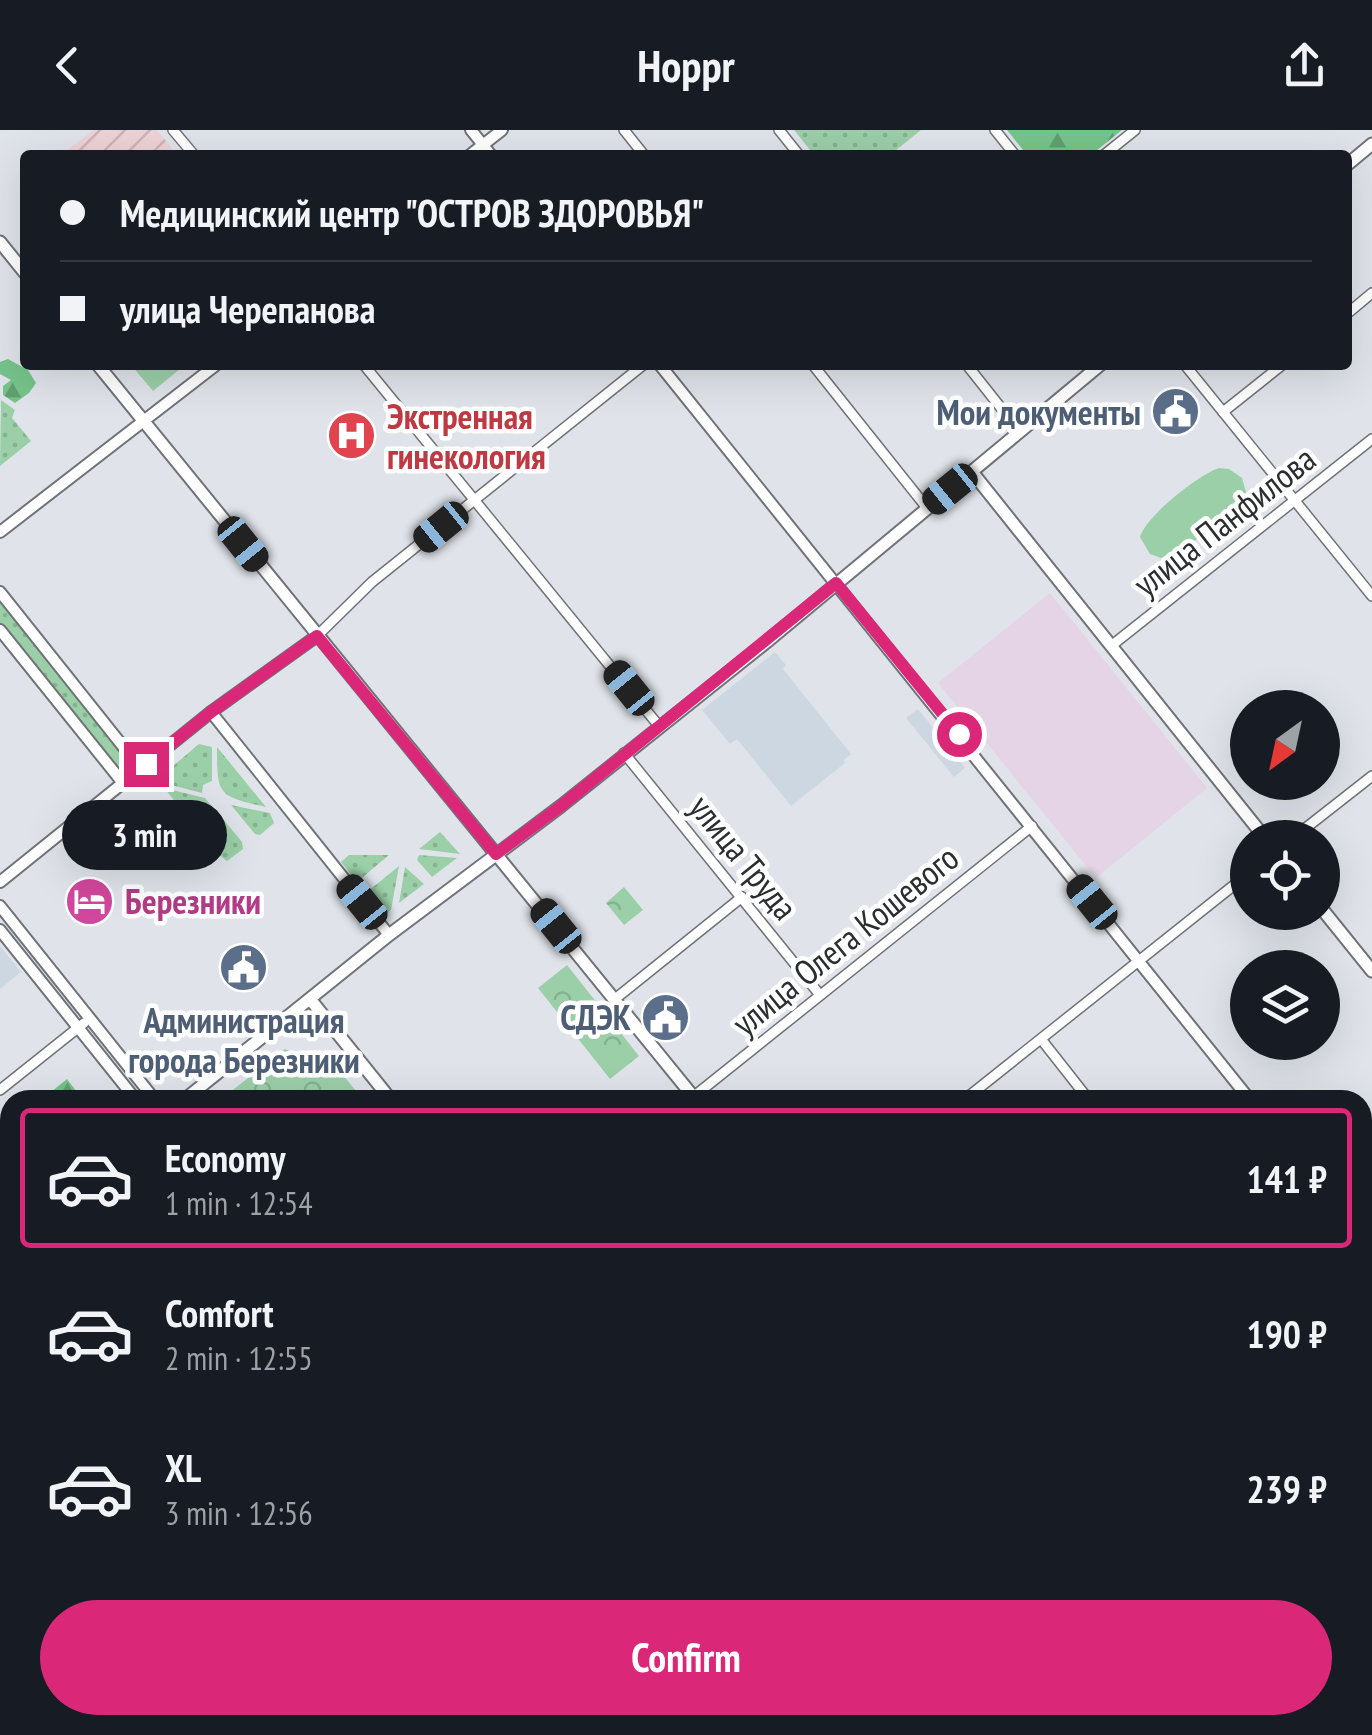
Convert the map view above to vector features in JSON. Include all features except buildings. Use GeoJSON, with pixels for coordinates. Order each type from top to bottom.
{"type":"FeatureCollection","features":[{"type":"Feature","properties":{"kind":"main road"},"geometry":{"type":"LineString","coordinates":[[1352,161],[1372,144]]}},
{"type":"Feature","properties":{"kind":"main road"},"geometry":{"type":"LineString","coordinates":[[0,242],[20,267]]}},
{"type":"Feature","properties":{"kind":"main road"},"geometry":{"type":"LineString","coordinates":[[102,370],[687,1090]]}},
{"type":"Feature","properties":{"kind":"main road"},"geometry":{"type":"LineString","coordinates":[[196,1090],[389,936],[561,806],[1094,370]]}},
{"type":"Feature","properties":{"kind":"main road"},"geometry":{"type":"LineString","coordinates":[[972,472],[1250,820]]}},
{"type":"Feature","properties":{"kind":"main road"},"geometry":{"type":"LineString","coordinates":[[1339,930],[1372,970]]}},
{"type":"Feature","properties":{"kind":"main road"},"geometry":{"type":"LineString","coordinates":[[310,999],[383,1090]]}},
{"type":"Feature","properties":{"kind":"street"},"geometry":{"type":"LineString","coordinates":[[173,130],[190,150]]}},
{"type":"Feature","properties":{"kind":"street"},"geometry":{"type":"LineString","coordinates":[[471,130],[487,150]]}},
{"type":"Feature","properties":{"kind":"street"},"geometry":{"type":"LineString","coordinates":[[476,150],[502,130]]}},
{"type":"Feature","properties":{"kind":"street"},"geometry":{"type":"LineString","coordinates":[[624,130],[640,150]]}},
{"type":"Feature","properties":{"kind":"street"},"geometry":{"type":"LineString","coordinates":[[779,130],[795,150]]}},
{"type":"Feature","properties":{"kind":"street"},"geometry":{"type":"LineString","coordinates":[[995,130],[1011,150]]}},
{"type":"Feature","properties":{"kind":"street"},"geometry":{"type":"LineString","coordinates":[[1110,150],[1135,130]]}},
{"type":"Feature","properties":{"kind":"street"},"geometry":{"type":"LineString","coordinates":[[1352,310],[1372,293]]}},
{"type":"Feature","properties":{"kind":"street"},"geometry":{"type":"LineString","coordinates":[[0,532],[210,370]]}},
{"type":"Feature","properties":{"kind":"street"},"geometry":{"type":"LineString","coordinates":[[368,370],[659,726]]}},
{"type":"Feature","properties":{"kind":"street"},"geometry":{"type":"LineString","coordinates":[[0,882],[211,712],[317,636],[375,580],[636,370]]}},
{"type":"Feature","properties":{"kind":"street"},"geometry":{"type":"LineString","coordinates":[[664,370],[1242,1090]]}},
{"type":"Feature","properties":{"kind":"street"},"geometry":{"type":"LineString","coordinates":[[817,370],[928,508]]}},
{"type":"Feature","properties":{"kind":"street"},"geometry":{"type":"LineString","coordinates":[[971,370],[1020,432]]}},
{"type":"Feature","properties":{"kind":"street"},"geometry":{"type":"LineString","coordinates":[[1190,370],[1372,596]]}},
{"type":"Feature","properties":{"kind":"street"},"geometry":{"type":"LineString","coordinates":[[1224,412],[1276,370]]}},
{"type":"Feature","properties":{"kind":"street","name":"улица Панфилова"},"geometry":{"type":"LineString","coordinates":[[1110,646],[1372,439]]}},
{"type":"Feature","properties":{"kind":"street"},"geometry":{"type":"LineString","coordinates":[[0,592],[141,769]]}},
{"type":"Feature","properties":{"kind":"street"},"geometry":{"type":"LineString","coordinates":[[0,630],[124,783]]}},
{"type":"Feature","properties":{"kind":"street"},"geometry":{"type":"LineString","coordinates":[[211,712],[389,936]]}},
{"type":"Feature","properties":{"kind":"street","name":"улица Труда"},"geometry":{"type":"LineString","coordinates":[[624,753],[820,995]]}},
{"type":"Feature","properties":{"kind":"street"},"geometry":{"type":"LineString","coordinates":[[1315,820],[1372,776]]}},
{"type":"Feature","properties":{"kind":"street","name":"улица Олега Кошевого"},"geometry":{"type":"LineString","coordinates":[[705,1090],[1032,826]]}},
{"type":"Feature","properties":{"kind":"street"},"geometry":{"type":"LineString","coordinates":[[977,1090],[1230,888]]}},
{"type":"Feature","properties":{"kind":"street"},"geometry":{"type":"LineString","coordinates":[[614,999],[742,897]]}},
{"type":"Feature","properties":{"kind":"street"},"geometry":{"type":"LineString","coordinates":[[0,906],[147,1090]]}},
{"type":"Feature","properties":{"kind":"street"},"geometry":{"type":"LineString","coordinates":[[0,930],[128,1090]]}},
{"type":"Feature","properties":{"kind":"street"},"geometry":{"type":"LineString","coordinates":[[0,1090],[90,1018]]}},
{"type":"Feature","properties":{"kind":"street"},"geometry":{"type":"LineString","coordinates":[[1041,1039],[1082,1090]]}},
{"type":"Feature","properties":{"kind":"shaded area"},"geometry":{"type":"Polygon","coordinates":[[[94,130],[157,130],[173,150],[67,150],[94,130]]]}},
{"type":"Feature","properties":{"kind":"shaded area"},"geometry":{"type":"Polygon","coordinates":[[[1050,593],[1207,788],[1096,878],[938,683],[1050,593]]]}},
{"type":"Feature","properties":{"kind":"shaded area"},"geometry":{"type":"Polygon","coordinates":[[[775,652],[786,665],[783,669],[851,754],[791,806],[737,739],[730,744],[702,710],[775,652]]]}},
{"type":"Feature","properties":{"kind":"shaded area"},"geometry":{"type":"Polygon","coordinates":[[[918,709],[965,768],[954,777],[906,718],[918,709]]]}},
{"type":"Feature","properties":{"kind":"shaded area"},"geometry":{"type":"Polygon","coordinates":[[[0,946],[21,972],[0,989],[0,946]]]}},
{"type":"Feature","properties":{"kind":"green space"},"geometry":{"type":"Polygon","coordinates":[[[794,130],[921,130],[896,150],[810,150],[794,130]]]}},
{"type":"Feature","properties":{"kind":"green space"},"geometry":{"type":"Polygon","coordinates":[[[1007,130],[1122,130],[1097,150],[1023,150],[1007,130]]]}},
{"type":"Feature","properties":{"kind":"green space"},"geometry":{"type":"Polygon","coordinates":[[[8,359],[20,366],[20,370],[28,370],[36,383],[15,403],[3,395],[3,386],[11,380],[0,374],[0,362],[8,359]]]}},
{"type":"Feature","properties":{"kind":"green space"},"geometry":{"type":"Polygon","coordinates":[[[135,370],[179,370],[153,391],[135,370]]]}},
{"type":"Feature","properties":{"kind":"green space"},"geometry":{"type":"Polygon","coordinates":[[[1,400],[15,410],[12,418],[31,441],[0,466],[1,400]]]}},
{"type":"Feature","properties":{"kind":"green space"},"geometry":{"type":"Polygon","coordinates":[[[1219,468],[1229,469],[1242,478],[1246,492],[1242,501],[1177,556],[1167,560],[1150,554],[1140,537],[1152,518],[1186,487],[1219,468]]]}},
{"type":"Feature","properties":{"kind":"green space"},"geometry":{"type":"Polygon","coordinates":[[[0,597],[133,763],[119,774],[0,626],[0,597]]]}},
{"type":"Feature","properties":{"kind":"green space"},"geometry":{"type":"Polygon","coordinates":[[[199,744],[212,747],[212,781],[203,785],[202,793],[163,783],[166,772],[199,744]]]}},
{"type":"Feature","properties":{"kind":"green space"},"geometry":{"type":"Polygon","coordinates":[[[217,747],[266,807],[238,800],[223,791],[217,747]]]}},
{"type":"Feature","properties":{"kind":"green space"},"geometry":{"type":"Polygon","coordinates":[[[164,788],[205,798],[214,809],[214,833],[206,839],[164,788]]]}},
{"type":"Feature","properties":{"kind":"green space"},"geometry":{"type":"Polygon","coordinates":[[[231,805],[270,813],[274,823],[260,835],[255,834],[231,805]]]}},
{"type":"Feature","properties":{"kind":"green space"},"geometry":{"type":"Polygon","coordinates":[[[219,814],[242,842],[243,849],[227,861],[218,854],[219,814]]]}},
{"type":"Feature","properties":{"kind":"green space"},"geometry":{"type":"Polygon","coordinates":[[[440,832],[460,854],[419,849],[440,832]]]}},
{"type":"Feature","properties":{"kind":"green space"},"geometry":{"type":"Polygon","coordinates":[[[349,855],[389,855],[357,882],[341,862],[349,855]]]}},
{"type":"Feature","properties":{"kind":"green space"},"geometry":{"type":"Polygon","coordinates":[[[419,855],[457,858],[432,877],[417,860],[419,855]]]}},
{"type":"Feature","properties":{"kind":"green space"},"geometry":{"type":"Polygon","coordinates":[[[399,866],[391,910],[384,915],[367,892],[399,866]]]}},
{"type":"Feature","properties":{"kind":"green space"},"geometry":{"type":"Polygon","coordinates":[[[405,867],[424,884],[399,903],[405,867]]]}},
{"type":"Feature","properties":{"kind":"green space"},"geometry":{"type":"Polygon","coordinates":[[[624,887],[643,910],[624,925],[606,903],[624,887]]]}},
{"type":"Feature","properties":{"kind":"green space"},"geometry":{"type":"Polygon","coordinates":[[[567,965],[639,1056],[610,1079],[538,988],[567,965]]]}},
{"type":"Feature","properties":{"kind":"green space"},"geometry":{"type":"Polygon","coordinates":[[[285,1049],[305,1058],[325,1052],[355,1090],[233,1090],[285,1049]]]}},
{"type":"Feature","properties":{"kind":"green space"},"geometry":{"type":"Polygon","coordinates":[[[67,1079],[75,1090],[53,1090],[67,1079]]]}},
{"type":"Feature","properties":{"kind":"place","name":"Мои документы"},"geometry":{"type":"Point","coordinates":[1176,412]}},
{"type":"Feature","properties":{"kind":"place","name":"Экстренная гинекология"},"geometry":{"type":"Point","coordinates":[352,436]}},
{"type":"Feature","properties":{"kind":"place","name":"Березники"},"geometry":{"type":"Point","coordinates":[90,901]}},
{"type":"Feature","properties":{"kind":"place","name":"Администрация города Березники"},"geometry":{"type":"Point","coordinates":[244,968]}},
{"type":"Feature","properties":{"kind":"place","name":"СДЭК"},"geometry":{"type":"Point","coordinates":[666,1017]}},
{"type":"Feature","properties":{"kind":"route"},"geometry":{"type":"LineString","coordinates":[[146,764],[317,636],[496,854],[836,583],[959,734]]}}]}
